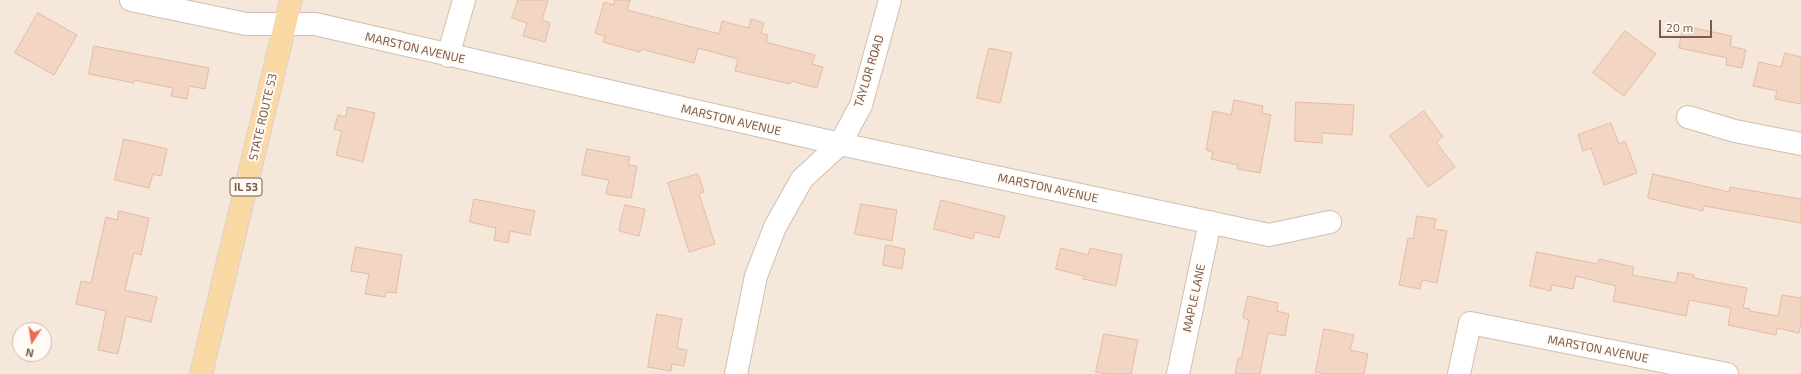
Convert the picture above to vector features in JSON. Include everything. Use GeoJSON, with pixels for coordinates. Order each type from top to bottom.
{"type":"FeatureCollection","features":[{"type":"Feature","properties":{"kind":"main road","name":"STATE ROUTE 53"},"geometry":{"type":"LineString","coordinates":[[202,374],[291,0]]}},
{"type":"Feature","properties":{"kind":"street","name":"MARSTON AVENUE"},"geometry":{"type":"LineString","coordinates":[[131,0],[246,24],[315,24],[448,56],[840,144],[1269,235],[1330,222]]}},
{"type":"Feature","properties":{"kind":"street"},"geometry":{"type":"LineString","coordinates":[[448,56],[464,0]]}},
{"type":"Feature","properties":{"kind":"street","name":"TAYLOR ROAD"},"geometry":{"type":"LineString","coordinates":[[736,374],[756,276],[775,227],[802,179],[840,144],[861,105],[890,0]]}},
{"type":"Feature","properties":{"kind":"street"},"geometry":{"type":"LineString","coordinates":[[1688,117],[1735,131],[1801,144]]}},
{"type":"Feature","properties":{"kind":"street","name":"MAPLE LANE"},"geometry":{"type":"LineString","coordinates":[[1178,374],[1210,222]]}},
{"type":"Feature","properties":{"kind":"street","name":"MARSTON AVENUE"},"geometry":{"type":"LineString","coordinates":[[1459,374],[1470,323],[1727,374]]}},
{"type":"Feature","properties":{"kind":"shaded area"},"geometry":{"type":"Polygon","coordinates":[[[0,0],[1801,0],[1801,374],[0,374],[0,0]]]}},
{"type":"Feature","properties":{"kind":"building"},"geometry":{"type":"Polygon","coordinates":[[[518,0],[548,0],[542,20],[550,23],[545,42],[523,36],[527,23],[512,18],[518,0]]]}},
{"type":"Feature","properties":{"kind":"building"},"geometry":{"type":"Polygon","coordinates":[[[615,0],[630,0],[627,10],[719,34],[722,21],[749,28],[751,19],[764,23],[761,33],[768,35],[766,42],[815,55],[812,64],[823,67],[817,88],[791,81],[790,84],[735,71],[738,59],[698,48],[694,63],[641,49],[640,52],[603,42],[605,36],[595,33],[604,2],[613,5],[615,0]]]}},
{"type":"Feature","properties":{"kind":"building"},"geometry":{"type":"Polygon","coordinates":[[[38,13],[77,35],[54,75],[15,53],[38,13]]]}},
{"type":"Feature","properties":{"kind":"building"},"geometry":{"type":"Polygon","coordinates":[[[1684,26],[1732,36],[1730,46],[1746,50],[1742,68],[1726,65],[1727,58],[1679,48],[1684,26]]]}},
{"type":"Feature","properties":{"kind":"building"},"geometry":{"type":"Polygon","coordinates":[[[1625,31],[1656,54],[1624,96],[1593,73],[1625,31]]]}},
{"type":"Feature","properties":{"kind":"building"},"geometry":{"type":"Polygon","coordinates":[[[94,46],[209,68],[205,89],[189,86],[187,99],[171,96],[173,88],[134,80],[134,83],[89,74],[94,46]]]}},
{"type":"Feature","properties":{"kind":"building"},"geometry":{"type":"Polygon","coordinates":[[[989,48],[1012,53],[1000,103],[977,98],[989,48]]]}},
{"type":"Feature","properties":{"kind":"building"},"geometry":{"type":"Polygon","coordinates":[[[1785,53],[1801,57],[1801,104],[1775,99],[1777,91],[1753,86],[1759,62],[1781,67],[1785,53]]]}},
{"type":"Feature","properties":{"kind":"building"},"geometry":{"type":"Polygon","coordinates":[[[1234,100],[1263,106],[1262,113],[1271,115],[1260,173],[1237,169],[1238,165],[1211,159],[1213,152],[1206,150],[1213,111],[1231,115],[1234,100]]]}},
{"type":"Feature","properties":{"kind":"building"},"geometry":{"type":"Polygon","coordinates":[[[1296,102],[1354,105],[1352,135],[1322,133],[1322,143],[1295,141],[1296,102]]]}},
{"type":"Feature","properties":{"kind":"building"},"geometry":{"type":"Polygon","coordinates":[[[348,107],[375,113],[363,162],[336,155],[342,131],[334,129],[338,115],[345,117],[348,107]]]}},
{"type":"Feature","properties":{"kind":"building"},"geometry":{"type":"Polygon","coordinates":[[[1424,111],[1443,137],[1436,142],[1455,167],[1428,187],[1390,136],[1424,111]]]}},
{"type":"Feature","properties":{"kind":"building"},"geometry":{"type":"Polygon","coordinates":[[[1611,123],[1619,144],[1625,141],[1637,173],[1604,185],[1591,148],[1583,151],[1578,135],[1611,123]]]}},
{"type":"Feature","properties":{"kind":"building"},"geometry":{"type":"Polygon","coordinates":[[[124,139],[167,149],[161,176],[153,174],[149,188],[115,180],[124,139]]]}},
{"type":"Feature","properties":{"kind":"building"},"geometry":{"type":"Polygon","coordinates":[[[587,149],[630,157],[628,165],[637,166],[631,198],[606,194],[609,180],[582,175],[587,149]]]}},
{"type":"Feature","properties":{"kind":"building"},"geometry":{"type":"Polygon","coordinates":[[[698,174],[704,192],[699,194],[715,244],[689,252],[668,183],[698,174]]]}},
{"type":"Feature","properties":{"kind":"building"},"geometry":{"type":"Polygon","coordinates":[[[1653,174],[1729,192],[1730,187],[1801,199],[1801,223],[1704,206],[1703,211],[1648,198],[1653,174]]]}},
{"type":"Feature","properties":{"kind":"building"},"geometry":{"type":"Polygon","coordinates":[[[474,199],[535,211],[530,235],[510,231],[508,243],[494,240],[496,228],[470,222],[474,199]]]}},
{"type":"Feature","properties":{"kind":"building"},"geometry":{"type":"Polygon","coordinates":[[[941,200],[1005,216],[999,238],[975,232],[973,239],[934,229],[941,200]]]}},
{"type":"Feature","properties":{"kind":"building"},"geometry":{"type":"Polygon","coordinates":[[[861,204],[897,210],[892,241],[855,234],[861,204]]]}},
{"type":"Feature","properties":{"kind":"building"},"geometry":{"type":"Polygon","coordinates":[[[625,205],[645,209],[639,236],[619,231],[625,205]]]}},
{"type":"Feature","properties":{"kind":"building"},"geometry":{"type":"Polygon","coordinates":[[[119,211],[149,218],[141,255],[134,253],[125,290],[157,297],[151,322],[126,316],[118,354],[98,350],[106,311],[76,304],[81,281],[91,283],[106,217],[117,220],[119,211]]]}},
{"type":"Feature","properties":{"kind":"building"},"geometry":{"type":"Polygon","coordinates":[[[1417,216],[1436,219],[1434,229],[1447,231],[1437,283],[1422,280],[1420,289],[1399,285],[1408,238],[1413,239],[1417,216]]]}},
{"type":"Feature","properties":{"kind":"building"},"geometry":{"type":"Polygon","coordinates":[[[886,245],[905,249],[902,269],[883,265],[886,245]]]}},
{"type":"Feature","properties":{"kind":"building"},"geometry":{"type":"Polygon","coordinates":[[[356,247],[402,255],[396,293],[386,292],[385,297],[365,294],[369,274],[351,271],[356,247]]]}},
{"type":"Feature","properties":{"kind":"building"},"geometry":{"type":"Polygon","coordinates":[[[1061,248],[1088,255],[1090,248],[1122,255],[1116,286],[1083,279],[1084,276],[1056,269],[1061,248]]]}},
{"type":"Feature","properties":{"kind":"building"},"geometry":{"type":"Polygon","coordinates":[[[1537,252],[1598,264],[1599,259],[1634,267],[1632,275],[1676,283],[1678,272],[1694,275],[1694,278],[1747,288],[1743,308],[1750,309],[1750,311],[1778,316],[1782,295],[1801,298],[1801,322],[1799,333],[1777,328],[1776,335],[1728,325],[1731,308],[1689,300],[1686,316],[1613,301],[1616,286],[1576,276],[1573,289],[1552,285],[1551,291],[1530,286],[1537,252]]]}},
{"type":"Feature","properties":{"kind":"building"},"geometry":{"type":"Polygon","coordinates":[[[1248,296],[1278,303],[1277,311],[1289,314],[1285,336],[1268,333],[1260,374],[1235,374],[1238,358],[1241,359],[1249,320],[1243,318],[1248,296]]]}},
{"type":"Feature","properties":{"kind":"building"},"geometry":{"type":"Polygon","coordinates":[[[657,314],[682,319],[677,348],[687,350],[684,366],[672,364],[671,371],[648,367],[657,314]]]}},
{"type":"Feature","properties":{"kind":"building"},"geometry":{"type":"Polygon","coordinates":[[[1324,329],[1354,335],[1350,350],[1368,354],[1364,374],[1325,374],[1316,372],[1324,329]]]}},
{"type":"Feature","properties":{"kind":"building"},"geometry":{"type":"Polygon","coordinates":[[[1104,334],[1138,340],[1131,374],[1107,374],[1096,372],[1104,334]]]}}]}
